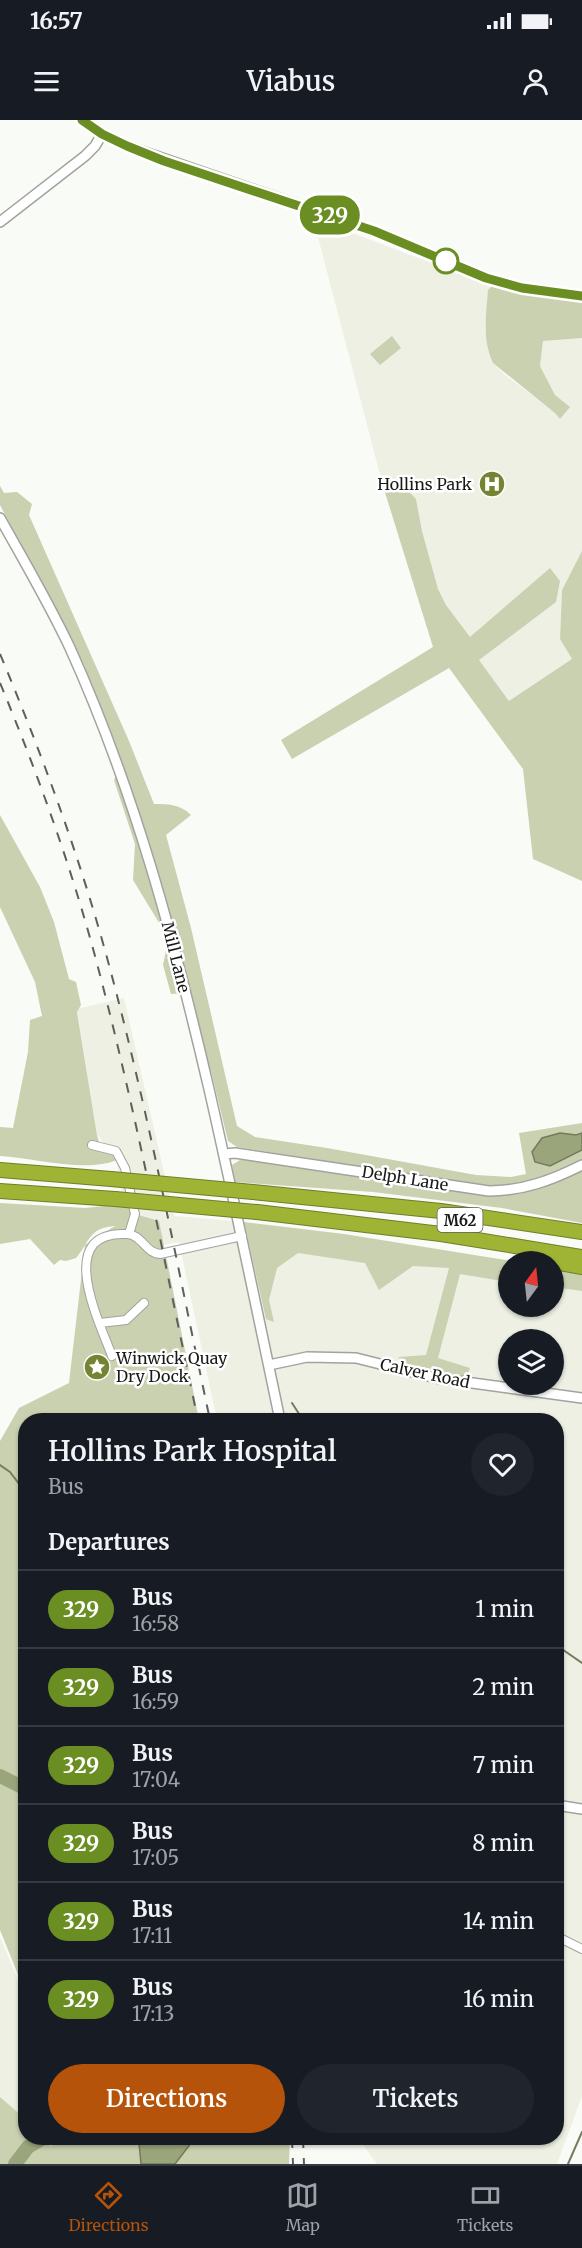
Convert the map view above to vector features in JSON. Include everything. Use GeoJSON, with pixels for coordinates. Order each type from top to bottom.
{"type":"FeatureCollection","features":[{"type":"Feature","properties":{"kind":"highway","name":"M62"},"geometry":{"type":"LineString","coordinates":[[0,1170],[253,1192],[338,1202],[582,1240]]}},
{"type":"Feature","properties":{"kind":"highway","name":"M62"},"geometry":{"type":"LineString","coordinates":[[0,1191],[115,1198],[257,1212],[441,1234],[582,1257]]}},
{"type":"Feature","properties":{"kind":"highway"},"geometry":{"type":"LineString","coordinates":[[338,1202],[441,1211],[582,1232]]}},
{"type":"Feature","properties":{"kind":"highway"},"geometry":{"type":"LineString","coordinates":[[339,1222],[498,1252]]}},
{"type":"Feature","properties":{"kind":"highway"},"geometry":{"type":"LineString","coordinates":[[564,1264],[582,1267]]}},
{"type":"Feature","properties":{"kind":"street"},"geometry":{"type":"LineString","coordinates":[[82,120],[102,134],[164,161],[374,231],[486,278],[530,290],[582,296]]}},
{"type":"Feature","properties":{"kind":"street"},"geometry":{"type":"LineString","coordinates":[[0,222],[85,156],[102,134]]}},
{"type":"Feature","properties":{"kind":"street","name":"Mill Lane"},"geometry":{"type":"LineString","coordinates":[[0,518],[69,646],[130,804],[174,945],[224,1154],[278,1413]]}},
{"type":"Feature","properties":{"kind":"street"},"geometry":{"type":"LineString","coordinates":[[92,1145],[116,1151],[125,1168],[135,1214],[129,1234]]}},
{"type":"Feature","properties":{"kind":"street","name":"Delph Lane"},"geometry":{"type":"LineString","coordinates":[[224,1154],[235,1153],[489,1191],[515,1190],[532,1186],[582,1165]]}},
{"type":"Feature","properties":{"kind":"street"},"geometry":{"type":"LineString","coordinates":[[112,1356],[89,1286],[86,1265],[87,1253],[96,1240],[129,1234],[136,1236],[155,1254],[160,1254],[242,1236]]}},
{"type":"Feature","properties":{"kind":"street"},"geometry":{"type":"LineString","coordinates":[[100,1323],[126,1320],[144,1304]]}},
{"type":"Feature","properties":{"kind":"street","name":"Calver Road"},"geometry":{"type":"LineString","coordinates":[[268,1365],[307,1357],[356,1358],[436,1378],[582,1398]]}},
{"type":"Feature","properties":{"kind":"street"},"geometry":{"type":"LineString","coordinates":[[564,1806],[582,1809]]}},
{"type":"Feature","properties":{"kind":"street"},"geometry":{"type":"LineString","coordinates":[[564,1940],[582,1949]]}},
{"type":"Feature","properties":{"kind":"shaded area","name":"Hollins Park"},"geometry":{"type":"Polygon","coordinates":[[[313,218],[492,286],[488,290],[485,328],[489,354],[493,363],[556,413],[560,419],[555,395],[540,366],[543,341],[582,338],[582,551],[562,590],[560,639],[582,675],[545,750],[479,660],[470,637],[446,605],[438,589],[416,499],[401,483],[383,486],[313,218]]]}},
{"type":"Feature","properties":{"kind":"shaded area"},"geometry":{"type":"Polygon","coordinates":[[[492,286],[509,291],[582,302],[582,338],[543,341],[540,366],[555,395],[570,407],[560,419],[493,363],[487,345],[486,327],[488,290],[492,286]]]}},
{"type":"Feature","properties":{"kind":"shaded area"},"geometry":{"type":"Polygon","coordinates":[[[392,336],[401,348],[380,365],[370,354],[392,336]]]}},
{"type":"Feature","properties":{"kind":"shaded area"},"geometry":{"type":"Polygon","coordinates":[[[401,483],[416,499],[438,589],[446,605],[470,637],[550,568],[560,581],[556,602],[479,660],[509,701],[572,659],[560,639],[562,590],[582,551],[582,881],[533,859],[523,769],[449,668],[292,759],[281,740],[433,647],[383,486],[401,483]]]}},
{"type":"Feature","properties":{"kind":"shaded area"},"geometry":{"type":"Polygon","coordinates":[[[0,486],[4,493],[17,492],[32,504],[29,515],[129,741],[154,804],[178,807],[191,815],[166,835],[191,928],[237,1126],[255,1137],[476,1175],[511,1177],[526,1174],[519,1133],[582,1123],[582,1223],[502,1208],[373,1192],[235,1182],[232,1165],[240,1160],[266,1161],[491,1195],[519,1194],[547,1185],[536,1179],[508,1186],[470,1184],[237,1147],[228,1141],[211,1071],[197,1053],[184,993],[171,994],[163,965],[166,951],[161,926],[133,880],[135,844],[114,780],[121,762],[84,665],[0,505],[0,486]]]}},
{"type":"Feature","properties":{"kind":"shaded area"},"geometry":{"type":"Polygon","coordinates":[[[0,815],[40,887],[54,922],[69,979],[76,982],[81,1005],[77,1012],[97,1135],[100,1145],[111,1147],[117,1160],[105,1164],[60,1164],[0,1156],[0,1127],[13,1128],[28,1052],[30,1020],[42,1016],[35,982],[0,907],[0,815]]]}},
{"type":"Feature","properties":{"kind":"shaded area"},"geometry":{"type":"Polygon","coordinates":[[[124,998],[174,1216],[233,1221],[237,1241],[251,1238],[498,1267],[498,1317],[564,1317],[564,1279],[582,1282],[582,2096],[564,2145],[564,1413],[216,1413],[179,1242],[152,1247],[128,1230],[117,1164],[97,1134],[77,1009],[124,998]]]}},
{"type":"Feature","properties":{"kind":"shaded area"},"geometry":{"type":"Polygon","coordinates":[[[560,1133],[576,1135],[582,1133],[582,1150],[550,1166],[535,1162],[532,1152],[542,1138],[560,1133]]]}},
{"type":"Feature","properties":{"kind":"shaded area"},"geometry":{"type":"Polygon","coordinates":[[[0,1203],[85,1208],[130,1207],[135,1214],[159,1221],[198,1413],[18,1413],[18,1782],[1,1773],[18,1785],[18,1975],[0,1930],[0,1441],[19,1408],[69,1383],[85,1245],[76,1258],[60,1260],[54,1265],[30,1239],[0,1244],[0,1203]],[[115,1226],[99,1230],[85,1245],[115,1226]]]}},
{"type":"Feature","properties":{"kind":"shaded area"},"geometry":{"type":"Polygon","coordinates":[[[244,1222],[344,1234],[498,1259],[498,1280],[460,1274],[438,1358],[470,1368],[467,1377],[399,1362],[399,1357],[426,1355],[449,1268],[413,1266],[379,1290],[365,1263],[298,1253],[277,1268],[269,1300],[274,1322],[266,1319],[244,1222]]]}},
{"type":"Feature","properties":{"kind":"shaded area"},"geometry":{"type":"Polygon","coordinates":[[[564,1271],[582,1275],[582,1291],[564,1288],[564,1271]]]}},
{"type":"Feature","properties":{"kind":"shaded area"},"geometry":{"type":"Polygon","coordinates":[[[0,1937],[18,1980],[18,2118],[0,2101],[0,1937]]]}},
{"type":"Feature","properties":{"kind":"shaded area"},"geometry":{"type":"Polygon","coordinates":[[[0,2097],[18,2113],[18,2145],[25,2145],[9,2164],[0,2164],[0,2097]]]}},
{"type":"Feature","properties":{"kind":"shaded area"},"geometry":{"type":"Polygon","coordinates":[[[38,2145],[290,2145],[289,2164],[20,2164],[38,2145]]]}},
{"type":"Feature","properties":{"kind":"shaded area"},"geometry":{"type":"Polygon","coordinates":[[[139,2145],[190,2145],[175,2164],[141,2164],[139,2145]]]}},
{"type":"Feature","properties":{"kind":"shaded area"},"geometry":{"type":"Polygon","coordinates":[[[363,2145],[564,2145],[557,2164],[377,2164],[363,2145]]]}},
{"type":"Feature","properties":{"kind":"waterway"},"geometry":{"type":"LineString","coordinates":[[292,1403],[298,1413]]}},
{"type":"Feature","properties":{"kind":"waterway"},"geometry":{"type":"LineString","coordinates":[[0,1465],[10,1472],[18,1482]]}},
{"type":"Feature","properties":{"kind":"waterway"},"geometry":{"type":"LineString","coordinates":[[564,1651],[582,1663]]}},
{"type":"Feature","properties":{"kind":"waterway"},"geometry":{"type":"LineString","coordinates":[[0,1776],[18,1785]]}},
{"type":"Feature","properties":{"kind":"waterway"},"geometry":{"type":"LineString","coordinates":[[568,2164],[582,2132]]}},
{"type":"Feature","properties":{"kind":"waterway"},"geometry":{"type":"LineString","coordinates":[[15,2164],[31,2145]]}},
{"type":"Feature","properties":{"kind":"railway"},"geometry":{"type":"LineString","coordinates":[[0,654],[58,802],[106,954],[149,1128],[209,1413]]}},
{"type":"Feature","properties":{"kind":"railway"},"geometry":{"type":"LineString","coordinates":[[0,683],[52,818],[95,956],[137,1130],[197,1413]]}},
{"type":"Feature","properties":{"kind":"railway"},"geometry":{"type":"LineString","coordinates":[[292,2145],[293,2164]]}},
{"type":"Feature","properties":{"kind":"railway"},"geometry":{"type":"LineString","coordinates":[[303,2145],[304,2164]]}},
{"type":"Feature","properties":{"kind":"bus line","name":"329"},"geometry":{"type":"LineString","coordinates":[[82,120],[102,134],[164,161],[374,231],[486,278],[522,288],[582,296]]}},
{"type":"Feature","properties":{"kind":"place","name":"Hollins Park"},"geometry":{"type":"Point","coordinates":[492,484]}},
{"type":"Feature","properties":{"kind":"place","name":"Winwick Quay Dry Dock"},"geometry":{"type":"Point","coordinates":[97,1367]}}]}
